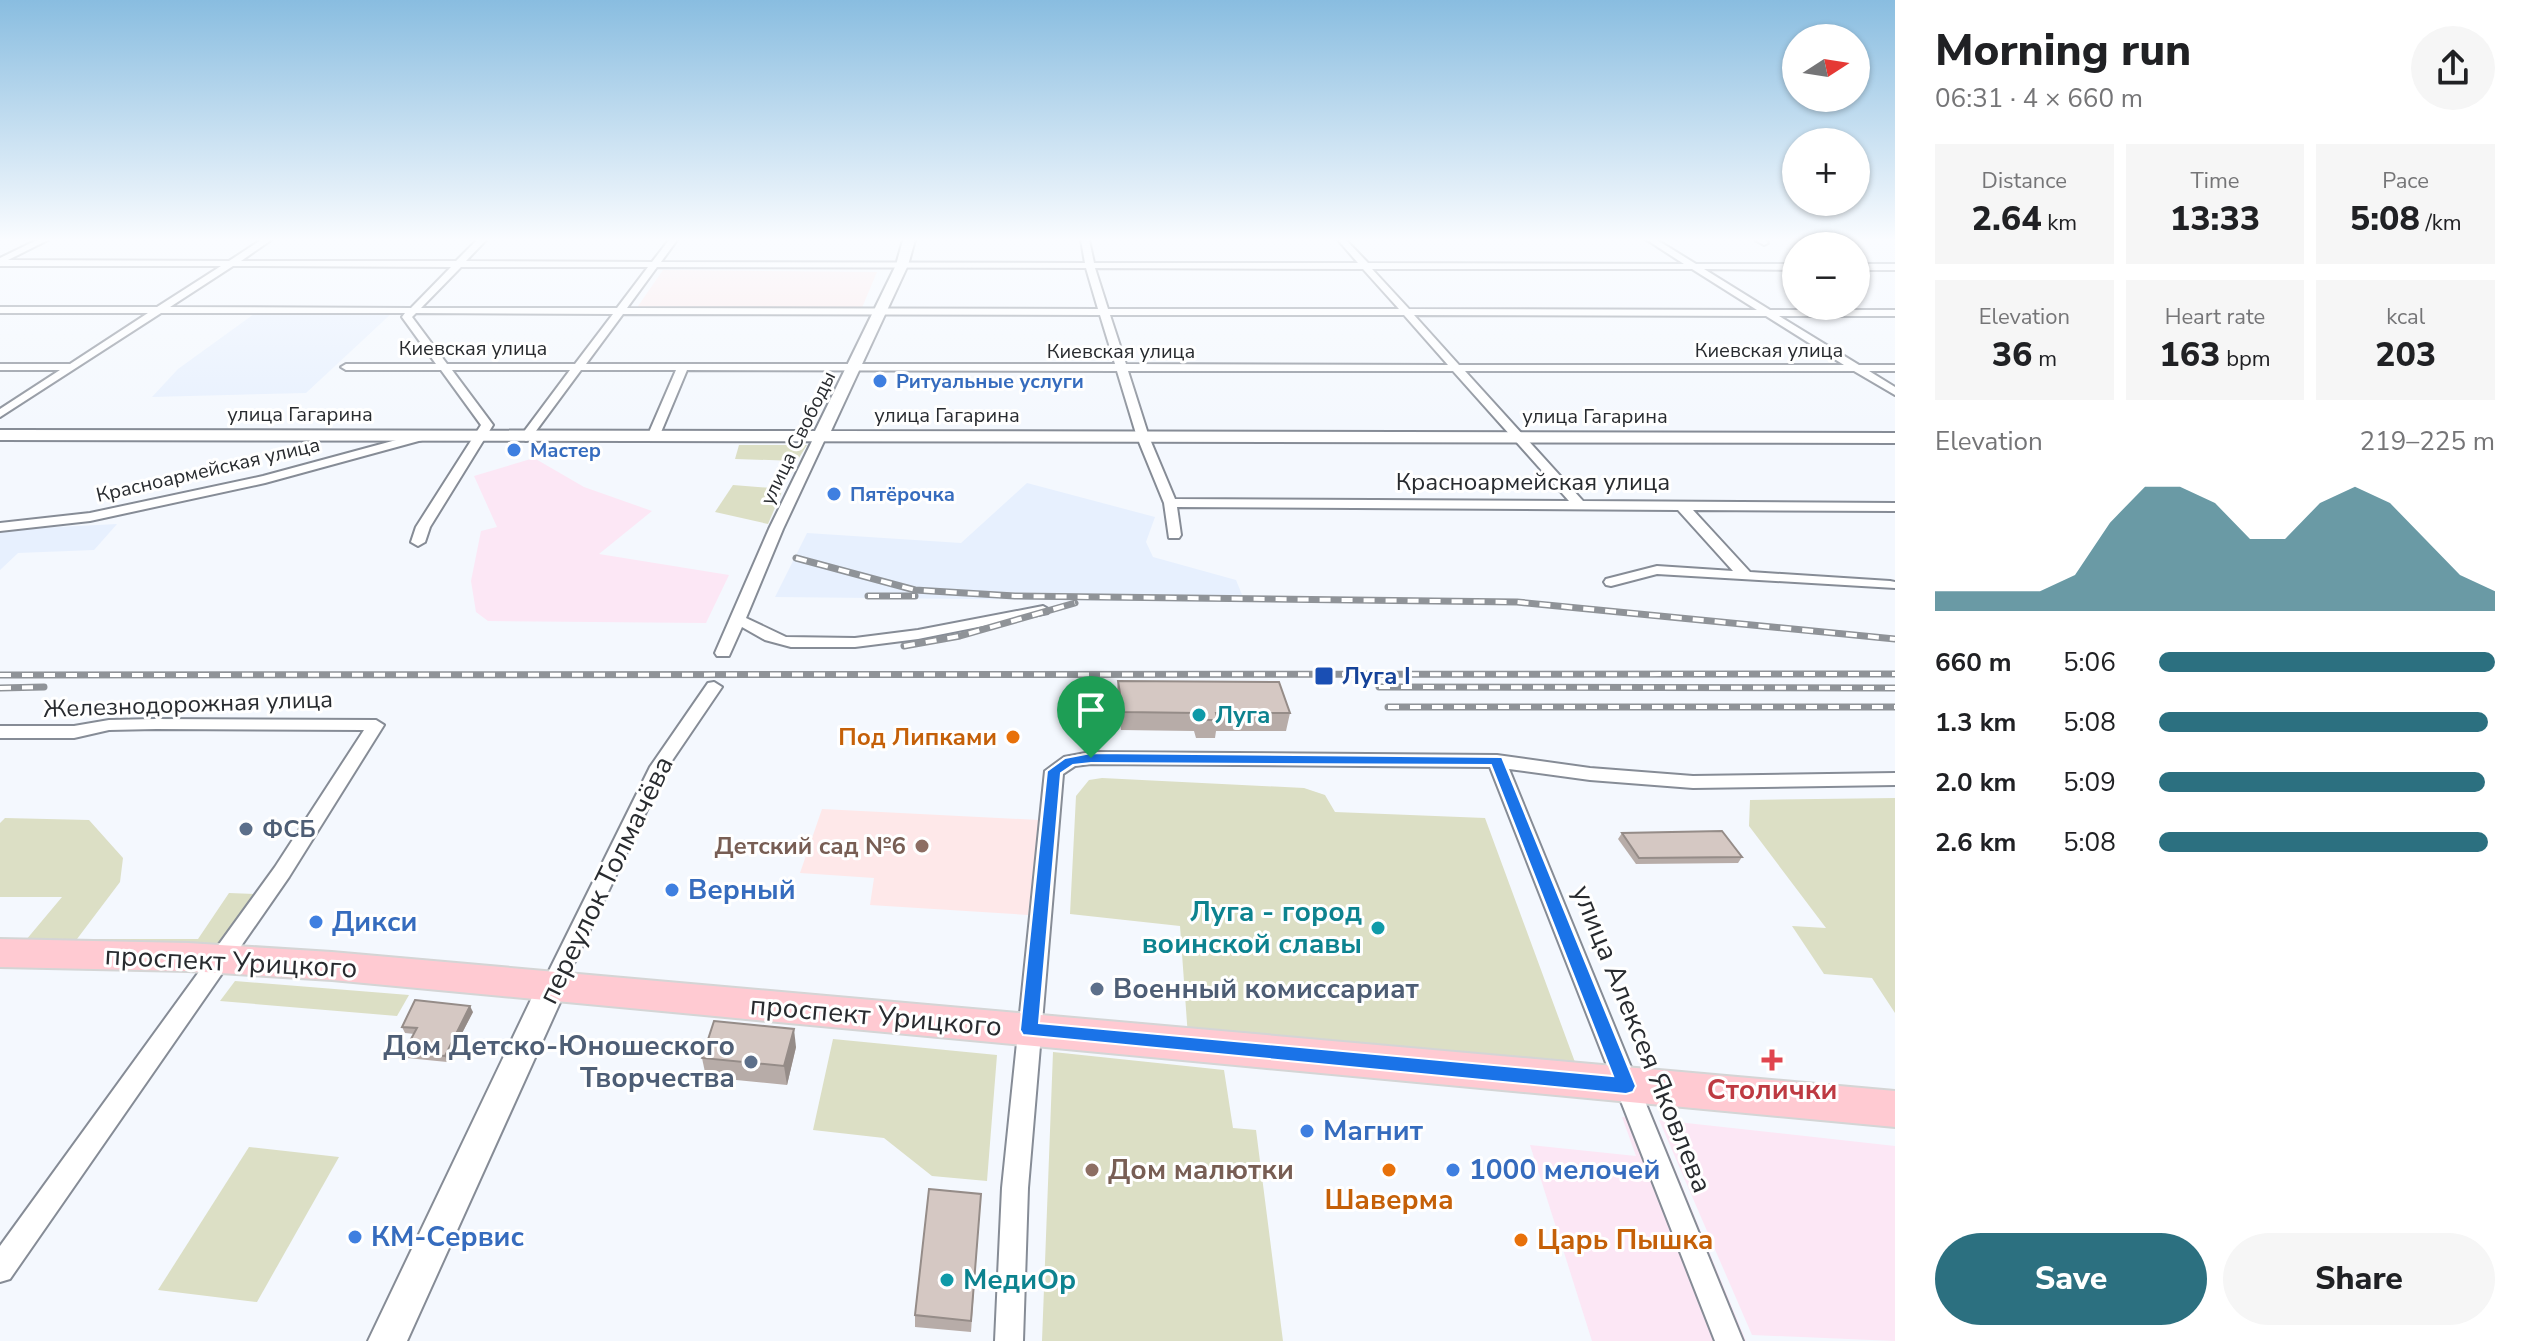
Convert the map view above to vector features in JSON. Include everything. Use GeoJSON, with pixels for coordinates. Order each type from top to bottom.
{"type":"FeatureCollection","features":[{"type":"Feature","properties":{"kind":"main road","name":"проспект Урицкого"},"geometry":{"type":"LineString","coordinates":[[0,953],[220,958],[1895,1109]]}},
{"type":"Feature","properties":{"kind":"street"},"geometry":{"type":"LineString","coordinates":[[0,414],[172,303]]}},
{"type":"Feature","properties":{"kind":"street"},"geometry":{"type":"LineString","coordinates":[[418,303],[407,317],[487,425],[423,527],[418,542]]}},
{"type":"Feature","properties":{"kind":"street"},"geometry":{"type":"LineString","coordinates":[[526,437],[626,303]]}},
{"type":"Feature","properties":{"kind":"street","name":"улица Свободы"},"geometry":{"type":"LineString","coordinates":[[723,653],[776,529],[885,303]]}},
{"type":"Feature","properties":{"kind":"street"},"geometry":{"type":"LineString","coordinates":[[1102,303],[1125,369],[1143,437],[1170,503],[1174,535]]}},
{"type":"Feature","properties":{"kind":"street"},"geometry":{"type":"LineString","coordinates":[[1397,303],[1578,504]]}},
{"type":"Feature","properties":{"kind":"street"},"geometry":{"type":"LineString","coordinates":[[1750,303],[1895,392]]}},
{"type":"Feature","properties":{"kind":"street"},"geometry":{"type":"LineString","coordinates":[[0,310],[1895,313]]}},
{"type":"Feature","properties":{"kind":"street"},"geometry":{"type":"LineString","coordinates":[[0,367],[72,367]]}},
{"type":"Feature","properties":{"kind":"street","name":"Киевская улица"},"geometry":{"type":"LineString","coordinates":[[346,367],[855,370],[1895,368]]}},
{"type":"Feature","properties":{"kind":"street"},"geometry":{"type":"LineString","coordinates":[[653,437],[683,367]]}},
{"type":"Feature","properties":{"kind":"street","name":"улица Гагарина"},"geometry":{"type":"LineString","coordinates":[[0,435],[1895,438]]}},
{"type":"Feature","properties":{"kind":"street","name":"Красноармейская улица"},"geometry":{"type":"LineString","coordinates":[[0,527],[90,517],[265,479],[422,437]]}},
{"type":"Feature","properties":{"kind":"street","name":"Красноармейская улица"},"geometry":{"type":"LineString","coordinates":[[1170,503],[1895,507]]}},
{"type":"Feature","properties":{"kind":"street"},"geometry":{"type":"LineString","coordinates":[[1681,505],[1746,576]]}},
{"type":"Feature","properties":{"kind":"street"},"geometry":{"type":"LineString","coordinates":[[1611,582],[1657,570],[1890,585]]}},
{"type":"Feature","properties":{"kind":"street"},"geometry":{"type":"LineString","coordinates":[[739,620],[789,642],[837,641],[913,637],[1043,610]]}},
{"type":"Feature","properties":{"kind":"street","name":"переулок Толмачёва"},"geometry":{"type":"LineString","coordinates":[[387,1341],[552,987],[659,767],[714,687]]}},
{"type":"Feature","properties":{"kind":"street","name":"Железнодорожная улица"},"geometry":{"type":"LineString","coordinates":[[0,732],[74,732],[109,725],[141,724],[376,725],[282,872],[220,958]]}},
{"type":"Feature","properties":{"kind":"street"},"geometry":{"type":"LineString","coordinates":[[1009,1341],[1015,1188],[1054,771],[1070,761],[1091,758],[1497,761],[1590,774],[1693,782],[1895,779]]}},
{"type":"Feature","properties":{"kind":"street","name":"улица Алексея Яковлева"},"geometry":{"type":"LineString","coordinates":[[1497,761],[1729,1341]]}},
{"type":"Feature","properties":{"kind":"street"},"geometry":{"type":"LineString","coordinates":[[0,1269],[220,958]]}},
{"type":"Feature","properties":{"kind":"shaded area"},"geometry":{"type":"Polygon","coordinates":[[[640,303],[864,303],[861,310],[636,309],[640,303]]]}},
{"type":"Feature","properties":{"kind":"shaded area"},"geometry":{"type":"Polygon","coordinates":[[[392,313],[306,393],[152,397],[178,369],[254,314],[392,313]]]}},
{"type":"Feature","properties":{"kind":"shaded area"},"geometry":{"type":"Polygon","coordinates":[[[534,458],[584,487],[652,511],[599,554],[729,575],[706,623],[488,621],[476,612],[471,581],[481,531],[497,527],[474,476],[534,458]]]}},
{"type":"Feature","properties":{"kind":"shaded area"},"geometry":{"type":"Polygon","coordinates":[[[1027,483],[1155,517],[1146,542],[1153,557],[1236,580],[1245,602],[775,597],[807,533],[961,543],[1027,483]]]}},
{"type":"Feature","properties":{"kind":"shaded area"},"geometry":{"type":"Polygon","coordinates":[[[117,524],[94,550],[18,553],[0,570],[0,530],[117,524]]]}},
{"type":"Feature","properties":{"kind":"shaded area","name":"Детский сад №6"},"geometry":{"type":"Polygon","coordinates":[[[822,809],[1039,820],[1028,915],[870,905],[874,878],[800,873],[822,809]]]}},
{"type":"Feature","properties":{"kind":"shaded area"},"geometry":{"type":"Polygon","coordinates":[[[1622,1117],[1655,1120],[1746,1341],[1592,1341],[1530,1145],[1636,1156],[1622,1117]]]}},
{"type":"Feature","properties":{"kind":"shaded area"},"geometry":{"type":"Polygon","coordinates":[[[1659,1120],[1895,1146],[1895,1341],[1752,1335],[1659,1120]]]}},
{"type":"Feature","properties":{"kind":"green space"},"geometry":{"type":"Polygon","coordinates":[[[739,445],[807,445],[797,461],[735,459],[739,445]]]}},
{"type":"Feature","properties":{"kind":"green space"},"geometry":{"type":"Polygon","coordinates":[[[733,485],[783,489],[768,524],[715,512],[733,485]]]}},
{"type":"Feature","properties":{"kind":"green space"},"geometry":{"type":"Polygon","coordinates":[[[1102,778],[1304,788],[1325,795],[1335,812],[1485,818],[1579,1073],[1188,1037],[1180,926],[1070,914],[1076,796],[1089,780],[1102,778]]]}},
{"type":"Feature","properties":{"kind":"green space"},"geometry":{"type":"Polygon","coordinates":[[[1895,798],[1895,1013],[1872,978],[1824,974],[1792,926],[1826,928],[1749,826],[1750,800],[1895,798]]]}},
{"type":"Feature","properties":{"kind":"green space"},"geometry":{"type":"Polygon","coordinates":[[[5,818],[89,820],[123,858],[120,882],[77,939],[198,939],[229,893],[255,894],[213,956],[26,940],[62,897],[0,897],[0,823],[5,818]]]}},
{"type":"Feature","properties":{"kind":"green space"},"geometry":{"type":"Polygon","coordinates":[[[235,981],[409,995],[397,1016],[220,1001],[235,981]]]}},
{"type":"Feature","properties":{"kind":"green space"},"geometry":{"type":"Polygon","coordinates":[[[833,1039],[997,1055],[987,1181],[932,1176],[884,1138],[813,1130],[833,1039]]]}},
{"type":"Feature","properties":{"kind":"green space"},"geometry":{"type":"Polygon","coordinates":[[[1053,1052],[1224,1070],[1233,1128],[1256,1130],[1283,1341],[1042,1341],[1053,1052]]]}},
{"type":"Feature","properties":{"kind":"green space"},"geometry":{"type":"Polygon","coordinates":[[[249,1147],[339,1157],[257,1302],[158,1290],[249,1147]]]}},
{"type":"Feature","properties":{"kind":"building"},"geometry":{"type":"Polygon","coordinates":[[[1118,681],[1279,682],[1290,713],[1216,713],[1218,720],[1198,720],[1197,713],[1123,712],[1118,681]]]}},
{"type":"Feature","properties":{"kind":"building"},"geometry":{"type":"Polygon","coordinates":[[[1722,831],[1742,857],[1639,858],[1622,833],[1722,831]]]}},
{"type":"Feature","properties":{"kind":"building"},"geometry":{"type":"Polygon","coordinates":[[[415,1000],[470,1006],[445,1056],[404,1052],[417,1028],[402,1027],[415,1000]]]}},
{"type":"Feature","properties":{"kind":"building"},"geometry":{"type":"Polygon","coordinates":[[[714,1021],[794,1029],[784,1066],[702,1058],[714,1021]]]}},
{"type":"Feature","properties":{"kind":"building","name":"МедиОр"},"geometry":{"type":"Polygon","coordinates":[[[929,1189],[981,1194],[971,1321],[915,1315],[929,1189]]]}},
{"type":"Feature","properties":{"kind":"railway"},"geometry":{"type":"LineString","coordinates":[[796,558],[915,590],[1015,596],[1517,602],[1895,639]]}},
{"type":"Feature","properties":{"kind":"railway"},"geometry":{"type":"LineString","coordinates":[[868,596],[915,596]]}},
{"type":"Feature","properties":{"kind":"railway"},"geometry":{"type":"LineString","coordinates":[[904,646],[960,636],[1075,603]]}},
{"type":"Feature","properties":{"kind":"railway"},"geometry":{"type":"LineString","coordinates":[[0,675],[1895,674]]}},
{"type":"Feature","properties":{"kind":"railway"},"geometry":{"type":"LineString","coordinates":[[0,688],[44,687]]}},
{"type":"Feature","properties":{"kind":"railway"},"geometry":{"type":"LineString","coordinates":[[1379,687],[1895,688]]}},
{"type":"Feature","properties":{"kind":"railway"},"geometry":{"type":"LineString","coordinates":[[1388,707],[1895,707]]}},
{"type":"Feature","properties":{"kind":"place","name":"Ритуальные услуги"},"geometry":{"type":"Point","coordinates":[880,381]}},
{"type":"Feature","properties":{"kind":"place","name":"Мастер"},"geometry":{"type":"Point","coordinates":[514,450]}},
{"type":"Feature","properties":{"kind":"place","name":"Пятёрочка"},"geometry":{"type":"Point","coordinates":[834,494]}},
{"type":"Feature","properties":{"kind":"place","name":"Луга I"},"geometry":{"type":"Point","coordinates":[1324,676]}},
{"type":"Feature","properties":{"kind":"place","name":"Луга"},"geometry":{"type":"Point","coordinates":[1199,715]}},
{"type":"Feature","properties":{"kind":"place","name":"Под Липками"},"geometry":{"type":"Point","coordinates":[1013,737]}},
{"type":"Feature","properties":{"kind":"place","name":"ФСБ"},"geometry":{"type":"Point","coordinates":[246,829]}},
{"type":"Feature","properties":{"kind":"place","name":"Детский сад №6"},"geometry":{"type":"Point","coordinates":[922,846]}},
{"type":"Feature","properties":{"kind":"place","name":"Верный"},"geometry":{"type":"Point","coordinates":[672,890]}},
{"type":"Feature","properties":{"kind":"place","name":"Дикси"},"geometry":{"type":"Point","coordinates":[316,922]}},
{"type":"Feature","properties":{"kind":"place","name":"Луга - город воинской славы"},"geometry":{"type":"Point","coordinates":[1378,928]}},
{"type":"Feature","properties":{"kind":"place","name":"Военный комиссариат"},"geometry":{"type":"Point","coordinates":[1097,989]}},
{"type":"Feature","properties":{"kind":"place","name":"Столички"},"geometry":{"type":"Point","coordinates":[1772,1060]}},
{"type":"Feature","properties":{"kind":"place","name":"Дом Детско-Юношеского Творчества"},"geometry":{"type":"Point","coordinates":[751,1062]}},
{"type":"Feature","properties":{"kind":"place","name":"Магнит"},"geometry":{"type":"Point","coordinates":[1307,1131]}},
{"type":"Feature","properties":{"kind":"place","name":"Дом малютки"},"geometry":{"type":"Point","coordinates":[1092,1170]}},
{"type":"Feature","properties":{"kind":"place","name":"Шаверма"},"geometry":{"type":"Point","coordinates":[1389,1170]}},
{"type":"Feature","properties":{"kind":"place","name":"1000 мелочей"},"geometry":{"type":"Point","coordinates":[1453,1170]}},
{"type":"Feature","properties":{"kind":"place","name":"КМ-Сервис"},"geometry":{"type":"Point","coordinates":[355,1237]}},
{"type":"Feature","properties":{"kind":"place","name":"Царь Пышка"},"geometry":{"type":"Point","coordinates":[1521,1240]}},
{"type":"Feature","properties":{"kind":"place","name":"МедиОр"},"geometry":{"type":"Point","coordinates":[947,1280]}},
{"type":"Feature","properties":{"kind":"route"},"geometry":{"type":"LineString","coordinates":[[1091,758],[1497,761],[1626,1086],[1029,1030],[1054,771],[1070,761],[1091,758]]}}]}
